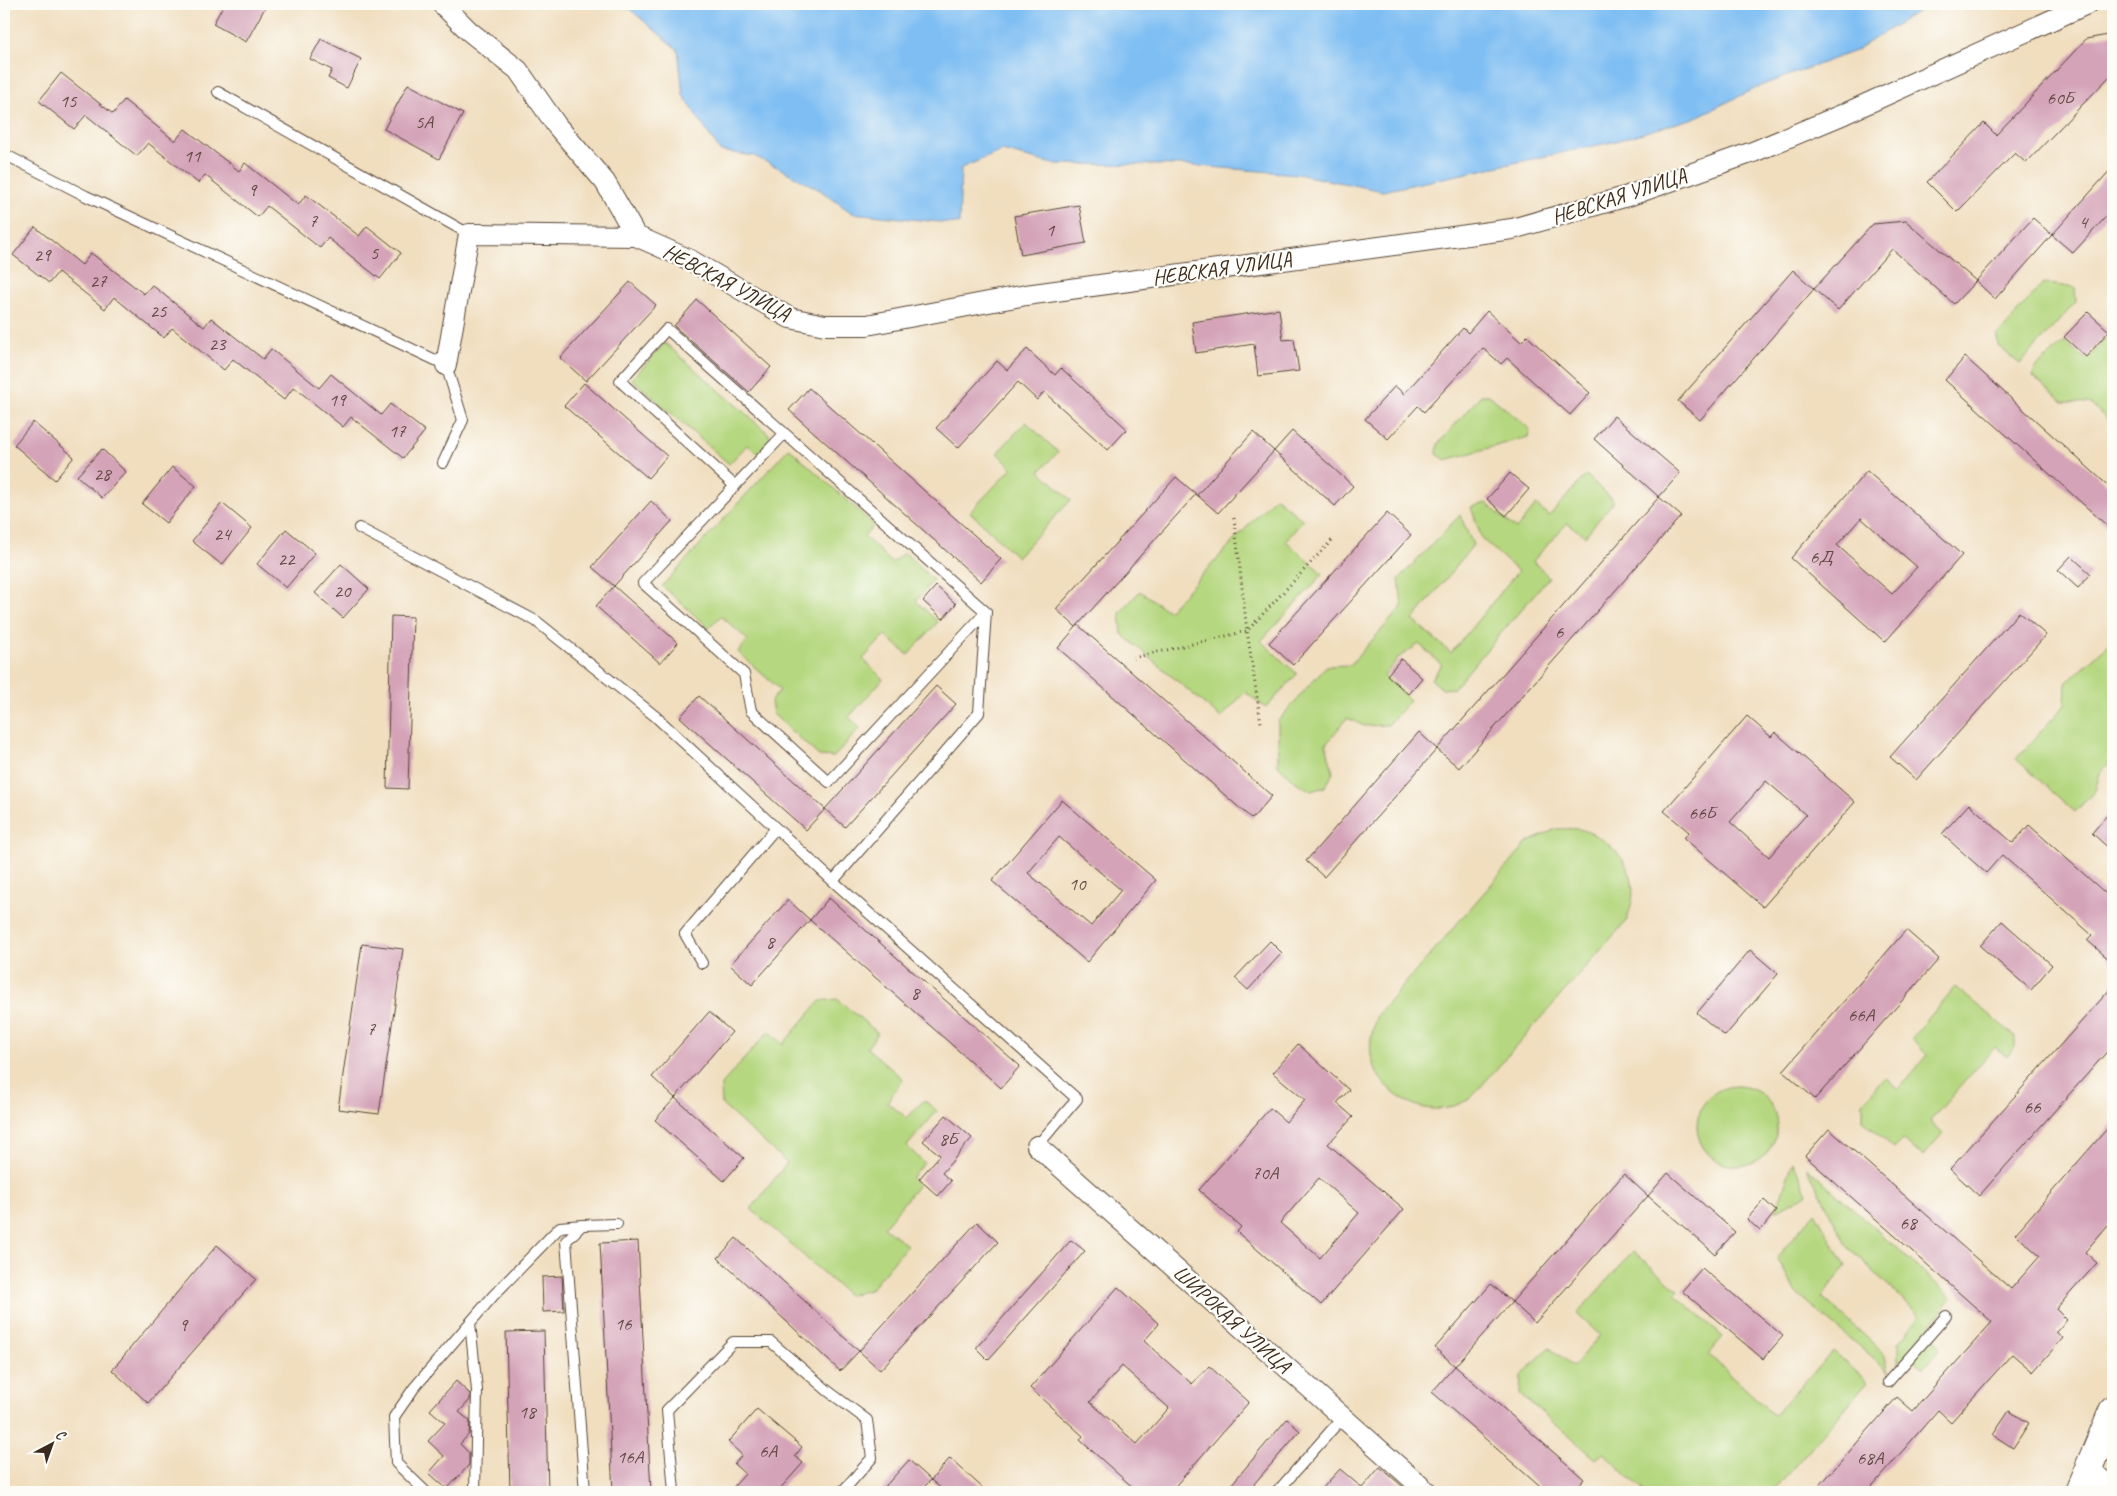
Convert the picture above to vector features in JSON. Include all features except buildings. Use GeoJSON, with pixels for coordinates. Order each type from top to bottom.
{"type":"FeatureCollection","features":[{"type":"Feature","properties":{"kind":"main road"},"geometry":{"type":"LineString","coordinates":[[2085,1481],[2113,1411]]}},
{"type":"Feature","properties":{"kind":"street"},"geometry":{"type":"LineString","coordinates":[[442,4],[469,31],[518,70],[557,126],[605,182],[636,236]]}},
{"type":"Feature","properties":{"kind":"street","name":"НЕВСКАЯ УЛИЦА"},"geometry":{"type":"LineString","coordinates":[[469,234],[636,236],[690,260],[790,318],[825,325],[867,325],[1026,295],[1512,229],[1628,196],[1753,152],[1844,114],[2087,4]]}},
{"type":"Feature","properties":{"kind":"street"},"geometry":{"type":"LineString","coordinates":[[446,364],[469,234]]}},
{"type":"Feature","properties":{"kind":"street","name":"ШИРОКАЯ УЛИЦА"},"geometry":{"type":"LineString","coordinates":[[1037,1146],[1427,1492]]}},
{"type":"Feature","properties":{"kind":"street"},"geometry":{"type":"LineString","coordinates":[[2085,1481],[2113,1489]]}},
{"type":"Feature","properties":{"kind":"lane"},"geometry":{"type":"LineString","coordinates":[[218,92],[469,234]]}},
{"type":"Feature","properties":{"kind":"lane"},"geometry":{"type":"LineString","coordinates":[[4,154],[95,201],[446,364],[463,420],[443,463]]}},
{"type":"Feature","properties":{"kind":"lane"},"geometry":{"type":"LineString","coordinates":[[735,486],[620,380],[668,329],[986,612]]}},
{"type":"Feature","properties":{"kind":"lane"},"geometry":{"type":"LineString","coordinates":[[784,434],[643,583],[744,674],[751,711],[828,782],[986,612]]}},
{"type":"Feature","properties":{"kind":"lane"},"geometry":{"type":"LineString","coordinates":[[359,528],[536,621],[655,716],[833,881],[1077,1099],[1037,1146]]}},
{"type":"Feature","properties":{"kind":"lane"},"geometry":{"type":"LineString","coordinates":[[833,881],[979,713],[986,612]]}},
{"type":"Feature","properties":{"kind":"lane"},"geometry":{"type":"LineString","coordinates":[[702,963],[685,934],[776,828]]}},
{"type":"Feature","properties":{"kind":"lane"},"geometry":{"type":"LineString","coordinates":[[426,1492],[396,1463],[394,1417],[414,1388],[493,1296],[560,1227],[617,1224]]}},
{"type":"Feature","properties":{"kind":"lane"},"geometry":{"type":"LineString","coordinates":[[582,1226],[566,1241],[585,1492]]}},
{"type":"Feature","properties":{"kind":"lane"},"geometry":{"type":"LineString","coordinates":[[1888,1382],[1946,1316]]}},
{"type":"Feature","properties":{"kind":"lane"},"geometry":{"type":"LineString","coordinates":[[470,1323],[478,1390],[475,1492]]}},
{"type":"Feature","properties":{"kind":"lane"},"geometry":{"type":"LineString","coordinates":[[674,1492],[667,1410],[733,1342],[771,1342],[828,1391],[867,1420],[872,1458],[842,1492]]}},
{"type":"Feature","properties":{"kind":"lane"},"geometry":{"type":"LineString","coordinates":[[1277,1492],[1343,1418]]}},
{"type":"Feature","properties":{"kind":"path"},"geometry":{"type":"LineString","coordinates":[[1234,518],[1247,631],[1261,723]]}},
{"type":"Feature","properties":{"kind":"path"},"geometry":{"type":"LineString","coordinates":[[1133,658],[1247,631],[1333,539]]}},
{"type":"Feature","properties":{"kind":"green space"},"geometry":{"type":"Polygon","coordinates":[[[2043,283],[2075,288],[2076,302],[2020,364],[1998,346],[1997,336],[2043,283]]]}},
{"type":"Feature","properties":{"kind":"green space"},"geometry":{"type":"Polygon","coordinates":[[[2112,332],[2113,424],[2089,403],[2063,402],[2033,377],[2035,368],[2065,342],[2086,360],[2112,332]]]}},
{"type":"Feature","properties":{"kind":"green space"},"geometry":{"type":"Polygon","coordinates":[[[665,343],[769,434],[770,439],[758,453],[747,445],[729,464],[632,379],[665,343]]]}},
{"type":"Feature","properties":{"kind":"green space"},"geometry":{"type":"Polygon","coordinates":[[[1481,395],[1489,395],[1530,429],[1528,437],[1446,460],[1437,454],[1438,444],[1481,395]]]}},
{"type":"Feature","properties":{"kind":"green space"},"geometry":{"type":"Polygon","coordinates":[[[1026,422],[1058,452],[1040,471],[1071,500],[1017,557],[970,512],[1012,468],[997,453],[1026,422]]]}},
{"type":"Feature","properties":{"kind":"green space"},"geometry":{"type":"Polygon","coordinates":[[[789,448],[874,525],[864,536],[892,563],[904,552],[933,580],[916,601],[938,622],[908,655],[885,635],[863,659],[883,679],[849,717],[860,728],[834,757],[819,756],[773,714],[771,701],[780,690],[738,652],[748,640],[721,616],[709,628],[662,586],[789,448]]]}},
{"type":"Feature","properties":{"kind":"green space"},"geometry":{"type":"Polygon","coordinates":[[[1586,475],[1614,501],[1585,536],[1567,523],[1533,561],[1549,577],[1454,688],[1442,689],[1431,679],[1442,665],[1419,644],[1399,657],[1384,676],[1410,700],[1388,725],[1364,726],[1347,718],[1326,744],[1333,773],[1325,787],[1311,791],[1293,780],[1278,765],[1278,721],[1326,666],[1350,665],[1402,607],[1399,579],[1460,515],[1473,545],[1413,620],[1451,653],[1518,571],[1482,539],[1471,507],[1486,503],[1516,529],[1536,505],[1549,516],[1586,475]]]}},
{"type":"Feature","properties":{"kind":"green space"},"geometry":{"type":"Polygon","coordinates":[[[1275,497],[1303,520],[1286,541],[1323,574],[1261,641],[1297,674],[1266,708],[1245,692],[1221,718],[1122,634],[1120,613],[1140,591],[1168,611],[1275,497]]]}},
{"type":"Feature","properties":{"kind":"green space"},"geometry":{"type":"Polygon","coordinates":[[[2113,640],[2113,759],[2100,773],[2095,791],[2075,812],[2016,759],[2065,705],[2066,683],[2113,640]]]}},
{"type":"Feature","properties":{"kind":"green space"},"geometry":{"type":"Polygon","coordinates":[[[1556,829],[1583,830],[1604,841],[1621,857],[1631,877],[1633,889],[1632,904],[1627,920],[1470,1099],[1448,1108],[1435,1109],[1410,1103],[1399,1097],[1380,1079],[1374,1067],[1371,1045],[1376,1017],[1527,843],[1556,829]]]}},
{"type":"Feature","properties":{"kind":"green space"},"geometry":{"type":"Polygon","coordinates":[[[1955,987],[2015,1036],[2015,1047],[2007,1057],[1995,1047],[1930,1121],[1943,1133],[1923,1156],[1902,1140],[1894,1148],[1863,1121],[1863,1102],[1885,1077],[1899,1089],[1927,1055],[1911,1039],[1955,987]]]}},
{"type":"Feature","properties":{"kind":"green space"},"geometry":{"type":"Polygon","coordinates":[[[837,999],[878,1033],[867,1048],[903,1079],[887,1102],[907,1118],[924,1100],[937,1111],[907,1146],[924,1163],[911,1178],[918,1185],[884,1227],[907,1245],[870,1290],[848,1295],[751,1209],[787,1163],[722,1105],[721,1085],[769,1031],[783,1044],[820,1001],[837,999]]]}},
{"type":"Feature","properties":{"kind":"green space"},"geometry":{"type":"Polygon","coordinates":[[[1737,1086],[1752,1089],[1765,1098],[1774,1111],[1777,1126],[1774,1141],[1765,1154],[1752,1163],[1737,1166],[1722,1163],[1709,1154],[1700,1141],[1697,1126],[1700,1111],[1709,1098],[1722,1089],[1737,1086]]]}},
{"type":"Feature","properties":{"kind":"green space"},"geometry":{"type":"Polygon","coordinates":[[[1793,1162],[1807,1194],[1776,1211],[1793,1162]]]}},
{"type":"Feature","properties":{"kind":"green space"},"geometry":{"type":"Polygon","coordinates":[[[1807,1167],[1952,1298],[1930,1325],[1940,1349],[1923,1368],[1907,1355],[1898,1366],[1898,1343],[1920,1316],[1846,1245],[1807,1167]]]}},
{"type":"Feature","properties":{"kind":"green space"},"geometry":{"type":"Polygon","coordinates":[[[1815,1212],[1846,1266],[1822,1297],[1884,1353],[1889,1372],[1796,1293],[1777,1257],[1815,1212]]]}},
{"type":"Feature","properties":{"kind":"green space"},"geometry":{"type":"Polygon","coordinates":[[[1633,1251],[1678,1290],[1675,1294],[1723,1337],[1708,1354],[1774,1415],[1833,1351],[1868,1382],[1772,1492],[1642,1492],[1643,1490],[1603,1453],[1596,1459],[1520,1394],[1521,1376],[1549,1347],[1573,1366],[1600,1335],[1577,1314],[1633,1251]]]}},
{"type":"Feature","properties":{"kind":"water"},"geometry":{"type":"Polygon","coordinates":[[[624,4],[1929,4],[1855,51],[1765,84],[1694,118],[1612,142],[1383,191],[1297,174],[1185,165],[1053,164],[1002,151],[961,168],[959,224],[852,213],[820,190],[754,156],[720,151],[683,95],[678,50],[624,4]]]}}]}
